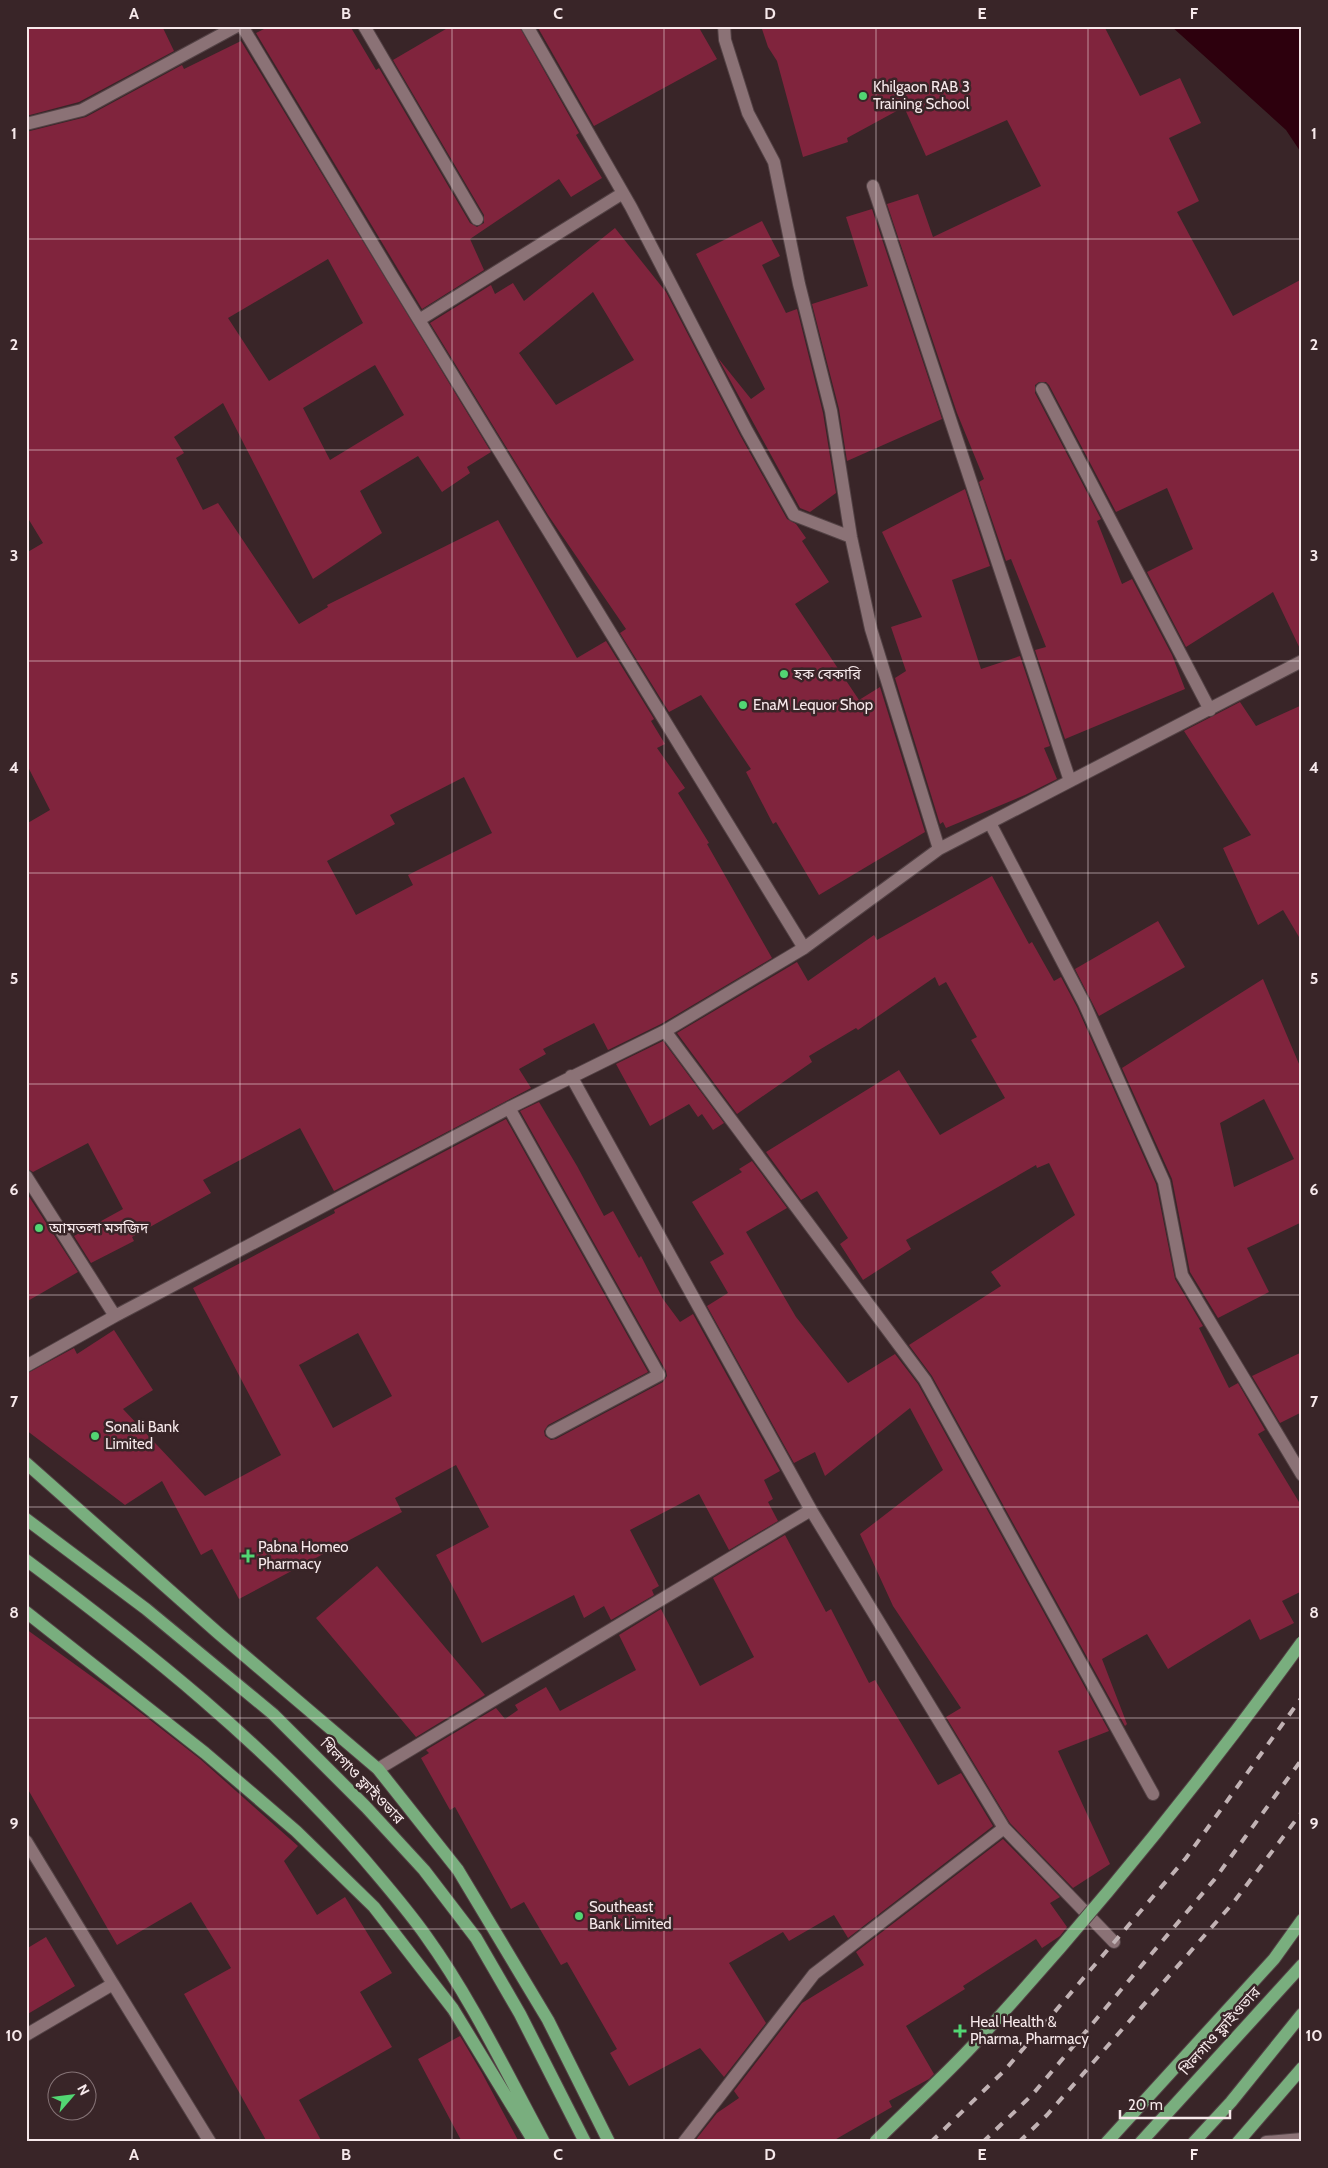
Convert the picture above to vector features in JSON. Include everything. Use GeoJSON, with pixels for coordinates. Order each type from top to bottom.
{"type":"FeatureCollection","features":[{"type":"Feature","properties":{"kind":"main road"},"geometry":{"type":"LineString","coordinates":[[26,1463],[218,1632],[378,1769],[458,1870],[548,2020],[609,2142]]}},
{"type":"Feature","properties":{"kind":"main road","name":"খিলগাও ফ্লাইওভার"},"geometry":{"type":"LineString","coordinates":[[26,1519],[146,1609],[273,1714],[366,1807],[424,1870],[476,1938],[520,2014],[585,2142]]}},
{"type":"Feature","properties":{"kind":"main road"},"geometry":{"type":"LineString","coordinates":[[26,1560],[109,1622],[233,1725],[286,1774],[335,1826],[393,1893],[426,1935],[455,1979],[544,2142]]}},
{"type":"Feature","properties":{"kind":"main road"},"geometry":{"type":"LineString","coordinates":[[26,1612],[205,1752],[296,1831],[374,1907],[453,2009],[534,2142]]}},
{"type":"Feature","properties":{"kind":"main road"},"geometry":{"type":"LineString","coordinates":[[875,2142],[976,2042],[1110,1891],[1235,1734],[1302,1642]]}},
{"type":"Feature","properties":{"kind":"main road"},"geometry":{"type":"LineString","coordinates":[[1107,2142],[1274,1959],[1302,1920]]}},
{"type":"Feature","properties":{"kind":"main road","name":"খিলগাও ফ্লাইওভার"},"geometry":{"type":"LineString","coordinates":[[1141,2142],[1302,1965]]}},
{"type":"Feature","properties":{"kind":"main road"},"geometry":{"type":"LineString","coordinates":[[1194,2142],[1231,2102],[1302,2014]]}},
{"type":"Feature","properties":{"kind":"main road"},"geometry":{"type":"LineString","coordinates":[[1238,2142],[1302,2068]]}},
{"type":"Feature","properties":{"kind":"main road"},"geometry":{"type":"LineString","coordinates":[[1246,2142],[1302,2078]]}},
{"type":"Feature","properties":{"kind":"street"},"geometry":{"type":"LineString","coordinates":[[26,124],[82,110],[238,26]]}},
{"type":"Feature","properties":{"kind":"street"},"geometry":{"type":"LineString","coordinates":[[242,26],[419,320],[804,948]]}},
{"type":"Feature","properties":{"kind":"street"},"geometry":{"type":"LineString","coordinates":[[364,26],[477,219]]}},
{"type":"Feature","properties":{"kind":"street"},"geometry":{"type":"LineString","coordinates":[[527,26],[623,193],[747,431],[794,515],[851,538]]}},
{"type":"Feature","properties":{"kind":"street"},"geometry":{"type":"LineString","coordinates":[[724,26],[725,40],[748,113],[774,162],[799,284],[831,411],[851,538],[871,629],[939,849]]}},
{"type":"Feature","properties":{"kind":"street"},"geometry":{"type":"LineString","coordinates":[[873,186],[1070,781]]}},
{"type":"Feature","properties":{"kind":"street"},"geometry":{"type":"LineString","coordinates":[[419,320],[623,193]]}},
{"type":"Feature","properties":{"kind":"street"},"geometry":{"type":"LineString","coordinates":[[1042,389],[1210,710]]}},
{"type":"Feature","properties":{"kind":"street"},"geometry":{"type":"LineString","coordinates":[[26,1366],[115,1316],[508,1108],[665,1031],[804,948],[939,849],[1302,661]]}},
{"type":"Feature","properties":{"kind":"street"},"geometry":{"type":"LineString","coordinates":[[990,823],[1084,1003],[1164,1182],[1182,1275],[1302,1475]]}},
{"type":"Feature","properties":{"kind":"street"},"geometry":{"type":"LineString","coordinates":[[665,1031],[925,1380],[1153,1794]]}},
{"type":"Feature","properties":{"kind":"street"},"geometry":{"type":"LineString","coordinates":[[571,1076],[811,1510],[1004,1828],[1114,1942]]}},
{"type":"Feature","properties":{"kind":"street"},"geometry":{"type":"LineString","coordinates":[[508,1108],[659,1375],[552,1432]]}},
{"type":"Feature","properties":{"kind":"street"},"geometry":{"type":"LineString","coordinates":[[26,1176],[115,1316]]}},
{"type":"Feature","properties":{"kind":"street"},"geometry":{"type":"LineString","coordinates":[[378,1769],[811,1510]]}},
{"type":"Feature","properties":{"kind":"street"},"geometry":{"type":"LineString","coordinates":[[684,2142],[814,1974],[1004,1828]]}},
{"type":"Feature","properties":{"kind":"street"},"geometry":{"type":"LineString","coordinates":[[26,1842],[210,2142]]}},
{"type":"Feature","properties":{"kind":"street"},"geometry":{"type":"LineString","coordinates":[[26,2035],[113,1984]]}},
{"type":"Feature","properties":{"kind":"street"},"geometry":{"type":"LineString","coordinates":[[1266,2142],[1302,2140]]}},
{"type":"Feature","properties":{"kind":"shaded area"},"geometry":{"type":"Polygon","coordinates":[[[1171,26],[1302,26],[1302,154],[1286,130],[1171,26]]]}},
{"type":"Feature","properties":{"kind":"building"},"geometry":{"type":"Polygon","coordinates":[[[26,26],[162,26],[174,51],[79,102],[26,116],[26,26]]]}},
{"type":"Feature","properties":{"kind":"building"},"geometry":{"type":"Polygon","coordinates":[[[270,26],[350,26],[376,70],[379,68],[470,223],[477,227],[484,223],[484,215],[393,60],[451,26],[519,26],[579,133],[576,135],[602,178],[571,197],[559,179],[470,239],[484,270],[422,309],[256,33],[270,26]]]}},
{"type":"Feature","properties":{"kind":"building"},"geometry":{"type":"Polygon","coordinates":[[[537,26],[698,26],[717,59],[594,126],[537,26]]]}},
{"type":"Feature","properties":{"kind":"building"},"geometry":{"type":"Polygon","coordinates":[[[761,26],[1104,26],[1140,96],[1180,78],[1201,123],[1169,138],[1199,201],[1177,212],[1233,316],[1302,279],[1302,653],[1273,592],[1186,647],[1147,572],[1193,549],[1167,488],[1116,512],[1049,385],[1046,382],[1039,382],[1035,385],[1035,393],[1101,519],[1097,521],[1122,584],[1132,579],[1172,655],[1185,689],[1065,739],[1035,650],[1046,647],[1011,559],[1006,561],[979,482],[984,479],[957,413],[887,204],[918,194],[933,237],[1041,186],[1007,120],[926,156],[904,107],[847,138],[848,142],[803,157],[777,61],[768,47],[761,26]]]}},
{"type":"Feature","properties":{"kind":"building"},"geometry":{"type":"Polygon","coordinates":[[[241,41],[491,452],[467,467],[470,473],[442,492],[418,456],[360,491],[382,533],[313,579],[223,403],[174,437],[184,453],[176,458],[203,510],[218,503],[299,624],[328,607],[327,605],[498,520],[577,658],[606,641],[654,719],[651,721],[665,744],[657,748],[685,788],[678,793],[709,843],[707,844],[772,958],[661,1024],[608,1050],[594,1023],[543,1049],[546,1054],[519,1069],[531,1088],[334,1191],[300,1128],[203,1180],[211,1193],[132,1237],[134,1241],[91,1263],[74,1236],[123,1209],[88,1143],[33,1172],[26,1168],[26,824],[50,810],[26,763],[26,553],[43,543],[26,515],[26,132],[86,117],[182,65],[184,69],[241,41]],[[328,259],[228,318],[269,381],[363,323],[328,259]],[[375,365],[303,408],[330,460],[404,415],[375,365]],[[464,777],[390,815],[395,824],[327,861],[356,915],[413,885],[408,875],[492,833],[464,777]]]}},
{"type":"Feature","properties":{"kind":"building"},"geometry":{"type":"Polygon","coordinates":[[[872,209],[942,419],[847,461],[839,409],[812,304],[868,286],[846,217],[872,209]]]}},
{"type":"Feature","properties":{"kind":"building"},"geometry":{"type":"Polygon","coordinates":[[[762,221],[780,256],[762,265],[786,313],[797,309],[823,413],[836,493],[810,512],[800,508],[718,358],[751,399],[765,389],[696,254],[762,221]]]}},
{"type":"Feature","properties":{"kind":"building"},"geometry":{"type":"Polygon","coordinates":[[[615,228],[666,292],[740,435],[787,519],[796,524],[806,538],[802,541],[829,582],[795,604],[859,700],[880,687],[925,832],[819,895],[776,822],[773,824],[746,772],[751,769],[701,695],[669,712],[620,633],[626,629],[548,515],[430,323],[491,285],[495,294],[513,283],[524,301],[615,228]],[[593,292],[519,353],[556,405],[634,360],[593,292]]]}},
{"type":"Feature","properties":{"kind":"building"},"geometry":{"type":"Polygon","coordinates":[[[965,489],[990,566],[952,580],[981,669],[1020,656],[1050,746],[1044,748],[1057,779],[1025,795],[946,828],[943,822],[940,824],[895,678],[906,671],[891,627],[922,617],[882,532],[965,489]]]}},
{"type":"Feature","properties":{"kind":"building"},"geometry":{"type":"Polygon","coordinates":[[[1240,702],[1256,726],[1302,705],[1302,942],[1283,910],[1258,925],[1223,848],[1251,835],[1184,731],[1240,702]]]}},
{"type":"Feature","properties":{"kind":"building"},"geometry":{"type":"Polygon","coordinates":[[[992,876],[1029,944],[1032,942],[1054,981],[1061,977],[1077,1007],[1156,1184],[1175,1279],[1203,1326],[1199,1328],[1229,1388],[1238,1383],[1265,1430],[1258,1434],[1302,1507],[1302,1591],[1282,1601],[1294,1623],[1260,1640],[1250,1619],[1168,1669],[1147,1634],[1102,1659],[1127,1724],[1125,1726],[932,1376],[909,1345],[1001,1286],[991,1272],[1075,1215],[1049,1163],[1037,1168],[1036,1165],[906,1240],[911,1249],[863,1280],[840,1244],[848,1238],[817,1191],[801,1200],[766,1152],[899,1070],[940,1135],[1005,1098],[971,1040],[977,1037],[946,982],[939,986],[935,977],[858,1030],[856,1028],[809,1056],[812,1062],[737,1114],[677,1033],[797,962],[808,981],[874,935],[877,940],[992,876]]]}},
{"type":"Feature","properties":{"kind":"building"},"geometry":{"type":"Polygon","coordinates":[[[1158,921],[1185,967],[1099,1016],[1075,969],[1158,921]]]}},
{"type":"Feature","properties":{"kind":"building"},"geometry":{"type":"Polygon","coordinates":[[[1263,979],[1302,1071],[1302,1222],[1247,1248],[1269,1292],[1218,1318],[1190,1272],[1172,1179],[1122,1068],[1263,979]],[[1264,1099],[1220,1123],[1234,1187],[1294,1159],[1264,1099]]]}},
{"type":"Feature","properties":{"kind":"building"},"geometry":{"type":"Polygon","coordinates":[[[663,1041],[724,1123],[713,1130],[702,1114],[698,1117],[689,1104],[650,1126],[616,1064],[663,1041]]]}},
{"type":"Feature","properties":{"kind":"building"},"geometry":{"type":"Polygon","coordinates":[[[539,1102],[604,1216],[613,1211],[639,1258],[641,1256],[663,1299],[680,1322],[693,1314],[780,1471],[764,1480],[773,1499],[768,1502],[778,1521],[729,1550],[699,1494],[630,1530],[659,1586],[652,1590],[654,1595],[611,1620],[604,1606],[584,1618],[574,1595],[482,1643],[436,1555],[489,1527],[456,1465],[395,1498],[402,1512],[239,1599],[212,1549],[201,1555],[162,1481],[125,1505],[26,1430],[26,1374],[74,1348],[77,1354],[114,1330],[153,1390],[123,1409],[205,1496],[281,1455],[193,1288],[335,1213],[334,1210],[506,1119],[648,1372],[548,1425],[544,1431],[545,1436],[551,1440],[556,1439],[663,1382],[667,1376],[666,1371],[520,1111],[539,1102]],[[358,1333],[299,1365],[333,1428],[392,1396],[358,1333]]]}},
{"type":"Feature","properties":{"kind":"building"},"geometry":{"type":"Polygon","coordinates":[[[752,1161],[787,1208],[746,1232],[796,1317],[848,1383],[895,1354],[918,1384],[1109,1731],[1058,1751],[1110,1864],[1073,1888],[1010,1823],[946,1717],[961,1708],[893,1606],[860,1534],[943,1470],[910,1408],[825,1476],[815,1452],[794,1463],[707,1306],[728,1293],[710,1262],[724,1254],[692,1202],[742,1172],[739,1169],[752,1161]]]}},
{"type":"Feature","properties":{"kind":"building","name":"আমতলা মসজিদ"},"geometry":{"type":"Polygon","coordinates":[[[26,1192],[78,1272],[26,1302],[26,1192]]]}},
{"type":"Feature","properties":{"kind":"building"},"geometry":{"type":"Polygon","coordinates":[[[1302,1352],[1302,1412],[1280,1423],[1252,1376],[1302,1352]]]}},
{"type":"Feature","properties":{"kind":"building"},"geometry":{"type":"Polygon","coordinates":[[[785,1535],[826,1612],[831,1609],[869,1683],[875,1680],[938,1785],[961,1773],[993,1826],[848,1938],[834,1915],[789,1941],[783,1932],[729,1963],[766,2023],[724,2077],[700,2048],[629,2086],[610,2053],[617,2049],[567,1962],[561,1965],[524,1902],[511,1909],[455,1807],[450,1810],[421,1758],[429,1753],[426,1750],[496,1708],[505,1719],[518,1710],[515,1705],[546,1687],[560,1711],[636,1670],[619,1635],[661,1609],[700,1686],[754,1657],[713,1578],[785,1535]]]}},
{"type":"Feature","properties":{"kind":"building"},"geometry":{"type":"Polygon","coordinates":[[[377,1566],[485,1695],[416,1737],[316,1618],[377,1566]]]}},
{"type":"Feature","properties":{"kind":"building"},"geometry":{"type":"Polygon","coordinates":[[[26,1629],[127,1702],[200,1759],[298,1846],[284,1861],[317,1915],[345,1897],[392,1973],[360,1992],[392,2047],[299,2100],[322,2142],[267,2142],[184,1994],[231,1968],[191,1902],[117,1945],[26,1786],[26,1629]]]}},
{"type":"Feature","properties":{"kind":"building"},"geometry":{"type":"Polygon","coordinates":[[[1003,1839],[1060,1897],[1050,1903],[1067,1927],[1060,1936],[1042,1948],[1036,1939],[963,1986],[965,1989],[906,2026],[934,2074],[929,2079],[889,2101],[892,2107],[831,2142],[694,2142],[717,2113],[739,2098],[734,2091],[802,2003],[864,1965],[856,1952],[1003,1839]]]}},
{"type":"Feature","properties":{"kind":"building"},"geometry":{"type":"Polygon","coordinates":[[[46,1937],[75,1986],[26,2015],[26,1949],[46,1937]]]}},
{"type":"Feature","properties":{"kind":"building"},"geometry":{"type":"Polygon","coordinates":[[[460,2036],[519,2142],[462,2142],[418,2059],[460,2036]]]}},
{"type":"Feature","properties":{"kind":"railway"},"geometry":{"type":"LineString","coordinates":[[931,2142],[1005,2070],[1186,1858],[1302,1697]]}},
{"type":"Feature","properties":{"kind":"railway"},"geometry":{"type":"LineString","coordinates":[[983,2142],[1032,2095],[1214,1880],[1302,1759]]}},
{"type":"Feature","properties":{"kind":"railway"},"geometry":{"type":"LineString","coordinates":[[1019,2142],[1047,2115],[1233,1903],[1302,1812]]}},
{"type":"Feature","properties":{"kind":"place","name":"Khilgaon RAB 3 Training School"},"geometry":{"type":"Point","coordinates":[863,96]}},
{"type":"Feature","properties":{"kind":"place","name":"হক বেকারি"},"geometry":{"type":"Point","coordinates":[784,674]}},
{"type":"Feature","properties":{"kind":"place","name":"EnaM Lequor Shop"},"geometry":{"type":"Point","coordinates":[743,705]}},
{"type":"Feature","properties":{"kind":"place","name":"আমতলা মসজিদ"},"geometry":{"type":"Point","coordinates":[39,1228]}},
{"type":"Feature","properties":{"kind":"place","name":"Sonali Bank Limited"},"geometry":{"type":"Point","coordinates":[95,1436]}},
{"type":"Feature","properties":{"kind":"place","name":"Pabna Homeo Pharmacy"},"geometry":{"type":"Point","coordinates":[248,1556]}},
{"type":"Feature","properties":{"kind":"place","name":"Southeast Bank Limited"},"geometry":{"type":"Point","coordinates":[579,1916]}},
{"type":"Feature","properties":{"kind":"place","name":"Heal Health & Pharma, Pharmacy"},"geometry":{"type":"Point","coordinates":[960,2031]}}]}
